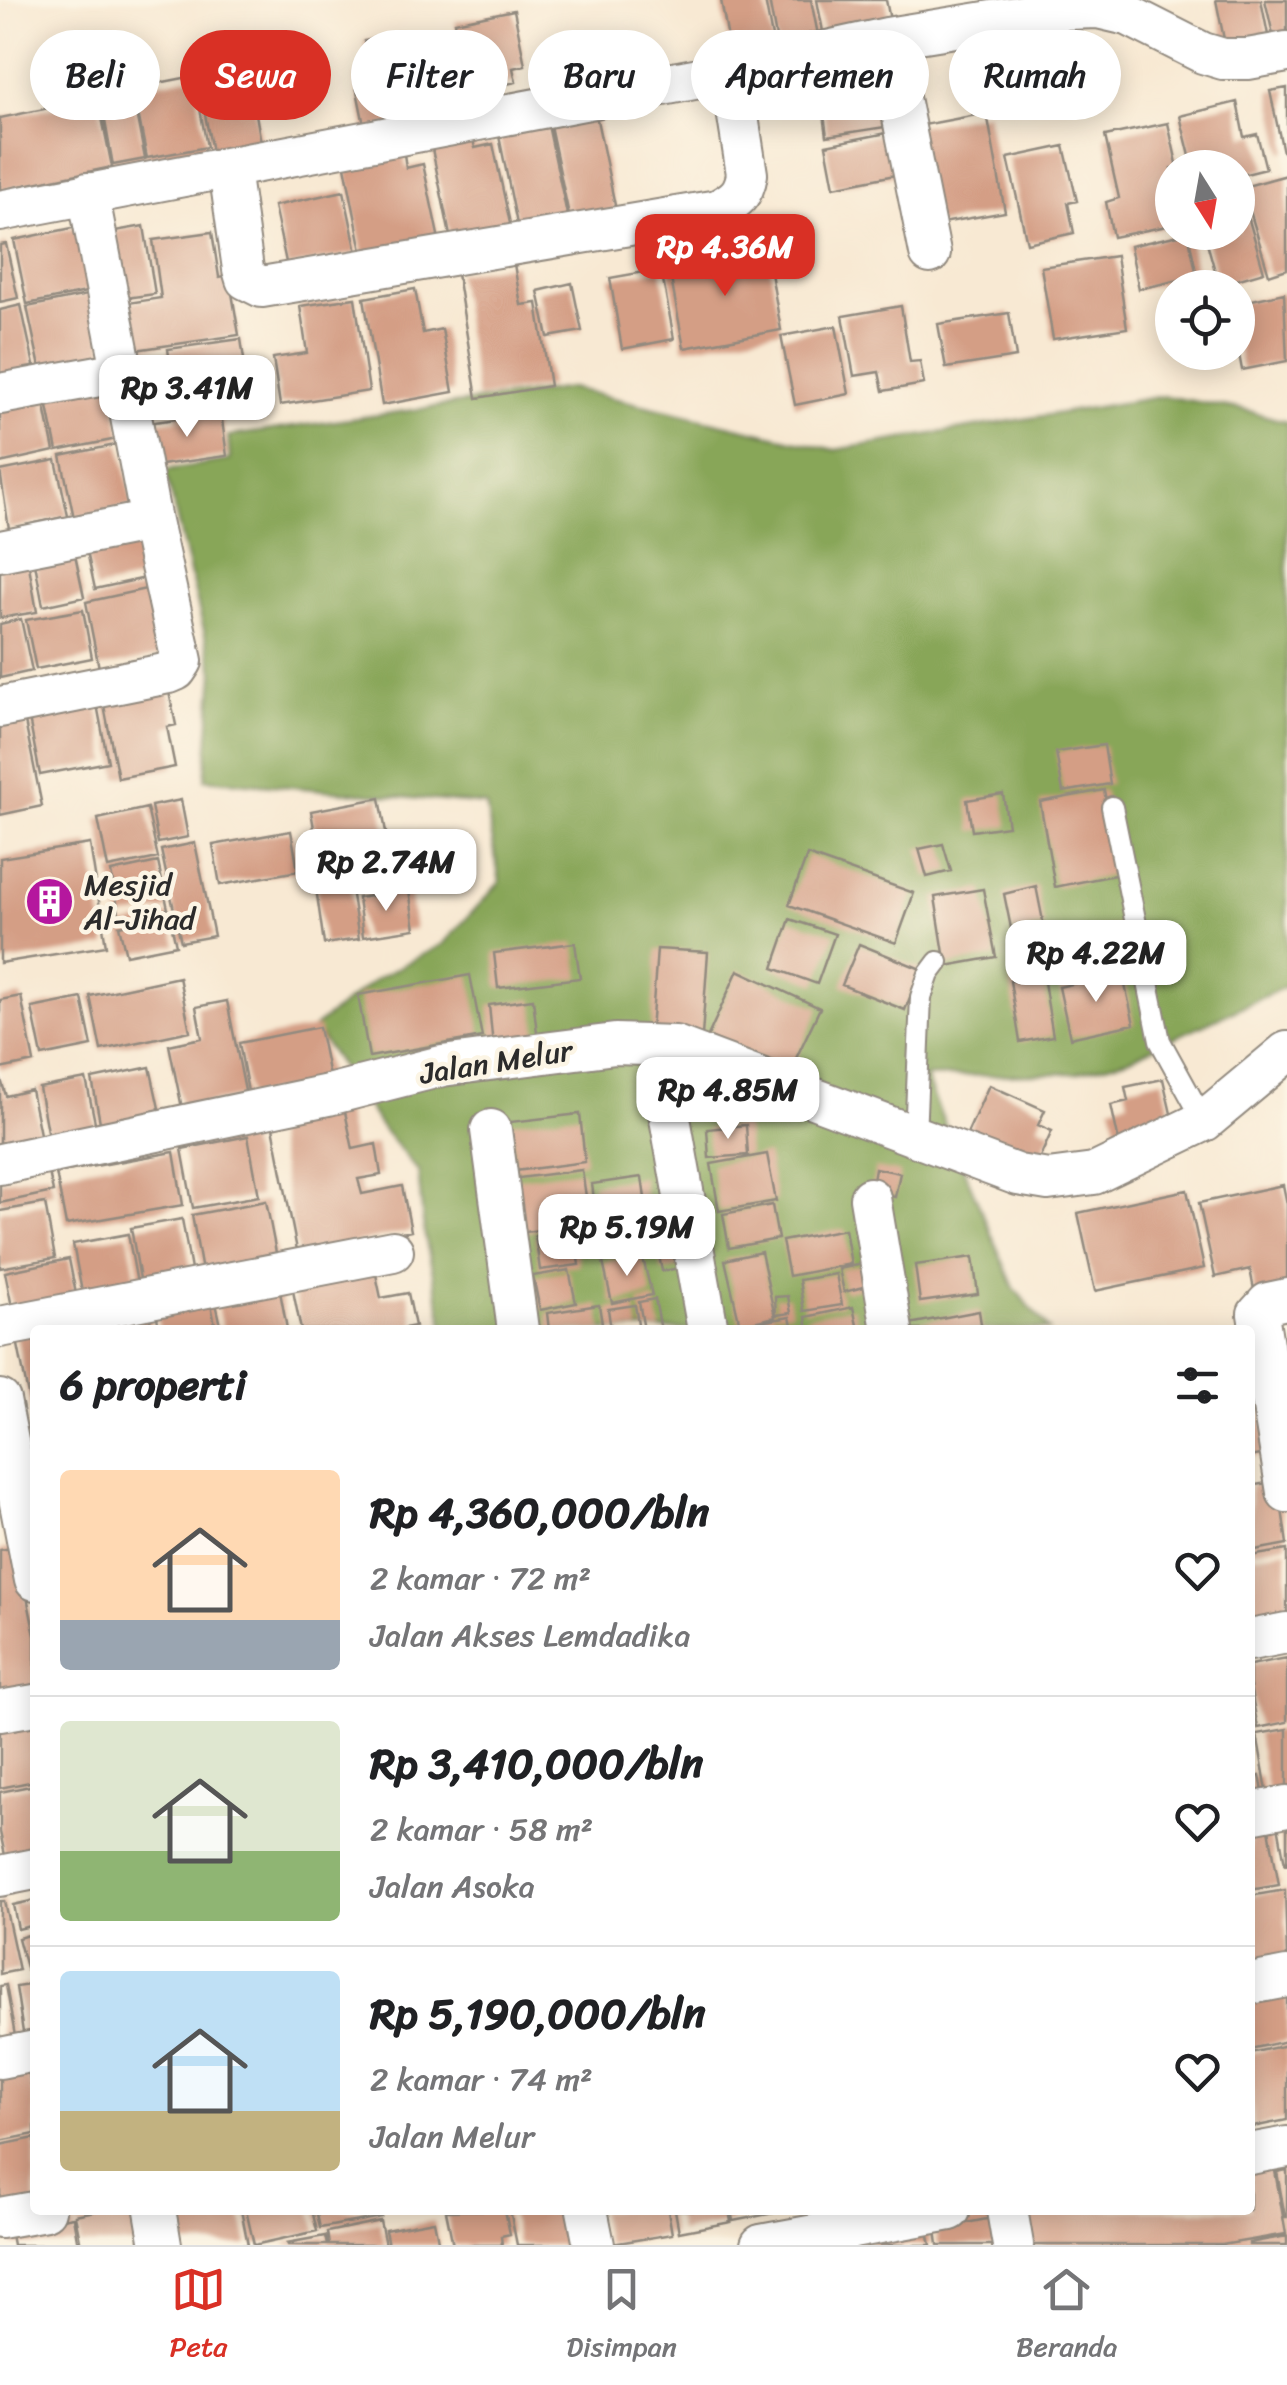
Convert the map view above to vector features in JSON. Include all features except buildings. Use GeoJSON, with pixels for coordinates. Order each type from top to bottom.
{"type":"FeatureCollection","features":[{"type":"Feature","properties":{"kind":"street"},"geometry":{"type":"LineString","coordinates":[[929,31],[1066,9],[1098,8],[1128,15],[1223,59],[1287,52]]}},
{"type":"Feature","properties":{"kind":"street"},"geometry":{"type":"LineString","coordinates":[[0,210],[691,80]]}},
{"type":"Feature","properties":{"kind":"street"},"geometry":{"type":"LineString","coordinates":[[229,168],[243,270],[246,279],[262,287],[718,210],[736,200],[745,188],[747,174],[739,120]]}},
{"type":"Feature","properties":{"kind":"street"},"geometry":{"type":"LineString","coordinates":[[904,120],[930,253]]}},
{"type":"Feature","properties":{"kind":"street"},"geometry":{"type":"LineString","coordinates":[[0,707],[169,673],[182,662],[88,193]]}},
{"type":"Feature","properties":{"kind":"street"},"geometry":{"type":"LineString","coordinates":[[0,394],[121,372]]}},
{"type":"Feature","properties":{"kind":"street"},"geometry":{"type":"LineString","coordinates":[[0,551],[151,520]]}},
{"type":"Feature","properties":{"kind":"street","name":"Jalan Melur"},"geometry":{"type":"LineString","coordinates":[[0,1164],[328,1095],[442,1066],[615,1044],[675,1046],[1018,1175],[1048,1180],[1094,1174],[1204,1121],[1287,1052]]}},
{"type":"Feature","properties":{"kind":"street"},"geometry":{"type":"LineString","coordinates":[[668,1107],[707,1325]]}},
{"type":"Feature","properties":{"kind":"street"},"geometry":{"type":"LineString","coordinates":[[492,1130],[517,1325]]}},
{"type":"Feature","properties":{"kind":"street"},"geometry":{"type":"LineString","coordinates":[[870,1198],[891,1325]]}},
{"type":"Feature","properties":{"kind":"street"},"geometry":{"type":"LineString","coordinates":[[0,1327],[393,1251]]}},
{"type":"Feature","properties":{"kind":"street"},"geometry":{"type":"LineString","coordinates":[[1276,1473],[1258,1314],[1268,1303],[1287,1299]]}},
{"type":"Feature","properties":{"kind":"street"},"geometry":{"type":"LineString","coordinates":[[0,1400],[8,1476],[30,1561]]}},
{"type":"Feature","properties":{"kind":"street"},"geometry":{"type":"LineString","coordinates":[[1255,1639],[1287,1633]]}},
{"type":"Feature","properties":{"kind":"street"},"geometry":{"type":"LineString","coordinates":[[0,1711],[30,1705]]}},
{"type":"Feature","properties":{"kind":"street"},"geometry":{"type":"LineString","coordinates":[[1255,1812],[1287,1806]]}},
{"type":"Feature","properties":{"kind":"street"},"geometry":{"type":"LineString","coordinates":[[0,1876],[30,1870]]}},
{"type":"Feature","properties":{"kind":"street"},"geometry":{"type":"LineString","coordinates":[[1255,1983],[1287,1977]]}},
{"type":"Feature","properties":{"kind":"street"},"geometry":{"type":"LineString","coordinates":[[0,2058],[30,2052]]}},
{"type":"Feature","properties":{"kind":"street"},"geometry":{"type":"LineString","coordinates":[[1255,2153],[1287,2147]]}},
{"type":"Feature","properties":{"kind":"street"},"geometry":{"type":"LineString","coordinates":[[0,2218],[30,2213]]}},
{"type":"Feature","properties":{"kind":"street"},"geometry":{"type":"LineString","coordinates":[[155,2215],[161,2245]]}},
{"type":"Feature","properties":{"kind":"street"},"geometry":{"type":"LineString","coordinates":[[588,2215],[594,2245]]}},
{"type":"Feature","properties":{"kind":"street"},"geometry":{"type":"LineString","coordinates":[[762,2245],[923,2215]]}},
{"type":"Feature","properties":{"kind":"street"},"geometry":{"type":"LineString","coordinates":[[1008,2215],[1013,2245]]}},
{"type":"Feature","properties":{"kind":"lane"},"geometry":{"type":"LineString","coordinates":[[1112,807],[1160,1041],[1204,1121]]}},
{"type":"Feature","properties":{"kind":"lane"},"geometry":{"type":"LineString","coordinates":[[915,1137],[921,997],[938,962]]}},
{"type":"Feature","properties":{"kind":"green space"},"geometry":{"type":"Polygon","coordinates":[[[570,388],[835,450],[1164,396],[1245,410],[1287,422],[1287,986],[1128,1059],[1076,1073],[925,1077],[1014,1288],[1045,1325],[444,1325],[424,1232],[418,1171],[381,1127],[314,1027],[376,979],[443,944],[500,882],[486,805],[205,779],[214,672],[165,470],[230,460],[228,436],[570,388]]]}},
{"type":"Feature","properties":{"kind":"place","name":"Mesjid Al-Jihad"},"geometry":{"type":"Point","coordinates":[49,902]}}]}
